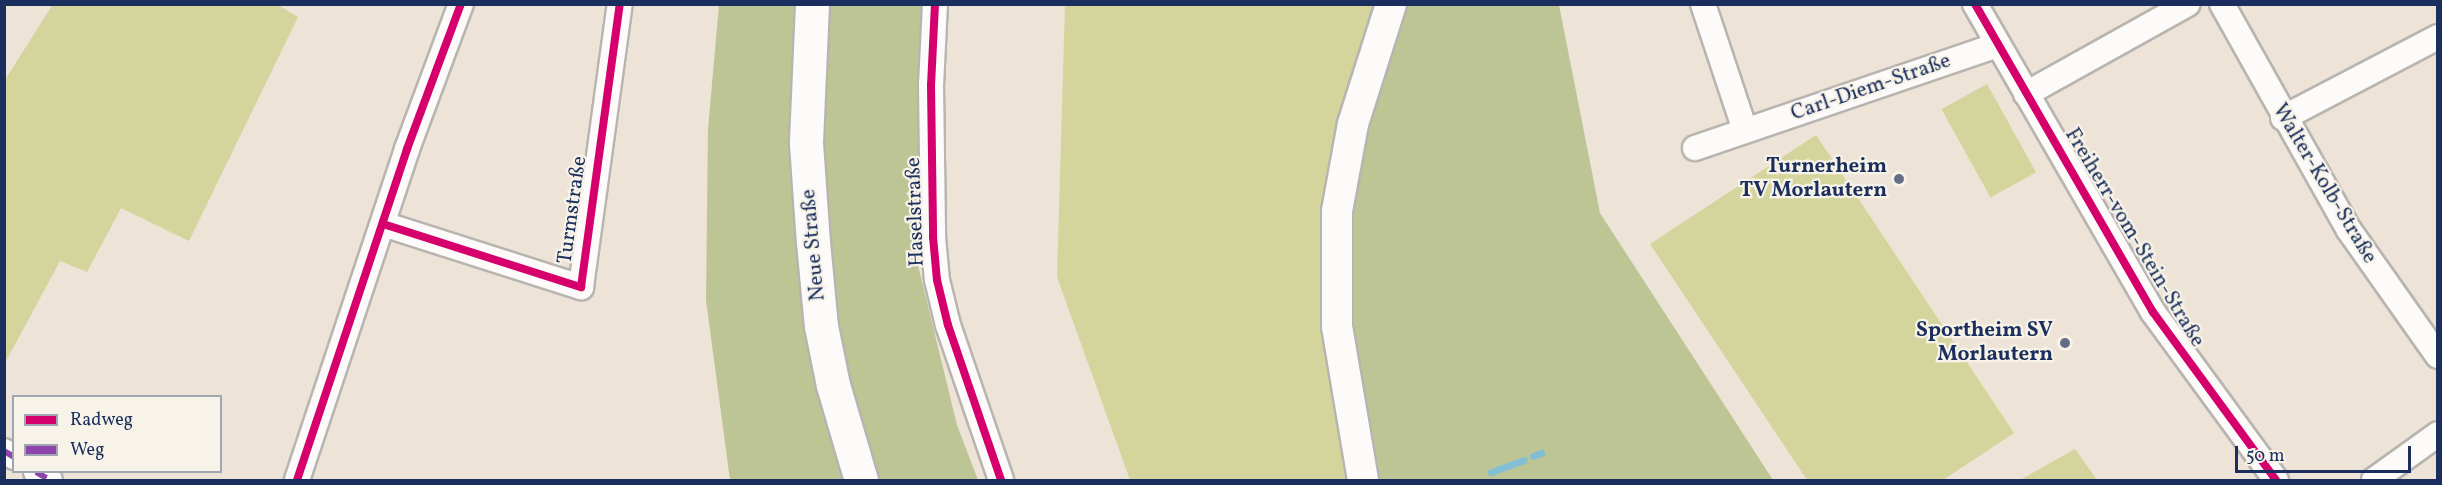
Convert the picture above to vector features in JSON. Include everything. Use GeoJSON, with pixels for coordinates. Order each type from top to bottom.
{"type":"FeatureCollection","features":[{"type":"Feature","properties":{"kind":"main road","name":"Neue Straße"},"geometry":{"type":"LineString","coordinates":[[812,4],[806,143],[815,263],[833,385],[861,480]]}},
{"type":"Feature","properties":{"kind":"street"},"geometry":{"type":"LineString","coordinates":[[297,480],[382,224],[460,4]]}},
{"type":"Feature","properties":{"kind":"street","name":"Turmstraße"},"geometry":{"type":"LineString","coordinates":[[382,224],[581,286],[620,4]]}},
{"type":"Feature","properties":{"kind":"street","name":"Haselstraße"},"geometry":{"type":"LineString","coordinates":[[935,4],[931,97],[937,280],[948,325],[1001,480]]}},
{"type":"Feature","properties":{"kind":"street"},"geometry":{"type":"LineString","coordinates":[[1364,480],[1337,326],[1336,242],[1353,124],[1390,4]]}},
{"type":"Feature","properties":{"kind":"street"},"geometry":{"type":"LineString","coordinates":[[1703,4],[1745,130]]}},
{"type":"Feature","properties":{"kind":"street","name":"Freiherr-vom-Stein-Straße"},"geometry":{"type":"LineString","coordinates":[[1975,4],[2153,312],[2276,480]]}},
{"type":"Feature","properties":{"kind":"street"},"geometry":{"type":"LineString","coordinates":[[2026,94],[2188,4]]}},
{"type":"Feature","properties":{"kind":"street","name":"Walter-Kolb-Straße"},"geometry":{"type":"LineString","coordinates":[[2222,4],[2283,118],[2349,230],[2438,357]]}},
{"type":"Feature","properties":{"kind":"street"},"geometry":{"type":"LineString","coordinates":[[2283,118],[2438,37]]}},
{"type":"Feature","properties":{"kind":"street","name":"Carl-Diem-Straße"},"geometry":{"type":"LineString","coordinates":[[1695,148],[1997,45]]}},
{"type":"Feature","properties":{"kind":"street"},"geometry":{"type":"LineString","coordinates":[[2374,480],[2438,434]]}},
{"type":"Feature","properties":{"kind":"green space"},"geometry":{"type":"Polygon","coordinates":[[[53,4],[278,5],[298,17],[189,241],[121,208],[87,272],[60,261],[5,363],[5,80],[53,4]]]}},
{"type":"Feature","properties":{"kind":"green space"},"geometry":{"type":"Polygon","coordinates":[[[719,5],[921,5],[917,261],[957,425],[978,480],[730,480],[706,300],[708,129],[719,5]]]}},
{"type":"Feature","properties":{"kind":"green space"},"geometry":{"type":"Polygon","coordinates":[[[1065,5],[1391,5],[1363,480],[1130,480],[1057,277],[1065,5]]]}},
{"type":"Feature","properties":{"kind":"green space"},"geometry":{"type":"Polygon","coordinates":[[[1391,5],[1559,5],[1600,213],[1773,480],[1363,480],[1346,388],[1353,124],[1391,5]]]}},
{"type":"Feature","properties":{"kind":"green space"},"geometry":{"type":"Polygon","coordinates":[[[1987,84],[2036,172],[1990,198],[1942,109],[1987,84]]]}},
{"type":"Feature","properties":{"kind":"green space"},"geometry":{"type":"Polygon","coordinates":[[[1816,135],[2014,433],[1943,480],[1807,480],[1650,244],[1816,135]]]}},
{"type":"Feature","properties":{"kind":"green space"},"geometry":{"type":"Polygon","coordinates":[[[2075,449],[2097,480],[2020,480],[2075,449]]]}},
{"type":"Feature","properties":{"kind":"waterway"},"geometry":{"type":"LineString","coordinates":[[1533,456],[1541,453]]}},
{"type":"Feature","properties":{"kind":"waterway"},"geometry":{"type":"LineString","coordinates":[[1491,472],[1524,460]]}},
{"type":"Feature","properties":{"kind":"marked path"},"geometry":{"type":"LineString","coordinates":[[4,451],[12,456]]}},
{"type":"Feature","properties":{"kind":"marked path"},"geometry":{"type":"LineString","coordinates":[[38,473],[50,480]]}},
{"type":"Feature","properties":{"kind":"cycle path"},"geometry":{"type":"LineString","coordinates":[[297,480],[407,149],[461,4]]}},
{"type":"Feature","properties":{"kind":"cycle path"},"geometry":{"type":"LineString","coordinates":[[383,224],[581,287],[620,4]]}},
{"type":"Feature","properties":{"kind":"cycle path"},"geometry":{"type":"LineString","coordinates":[[935,4],[931,85],[933,237],[937,280],[948,325],[1001,480]]}},
{"type":"Feature","properties":{"kind":"cycle path"},"geometry":{"type":"LineString","coordinates":[[1975,4],[2153,312],[2276,480]]}},
{"type":"Feature","properties":{"kind":"place","name":"Turnerheim TV Morlautern"},"geometry":{"type":"Point","coordinates":[1899,179]}},
{"type":"Feature","properties":{"kind":"place","name":"Sportheim SV Morlautern"},"geometry":{"type":"Point","coordinates":[2065,343]}}]}
